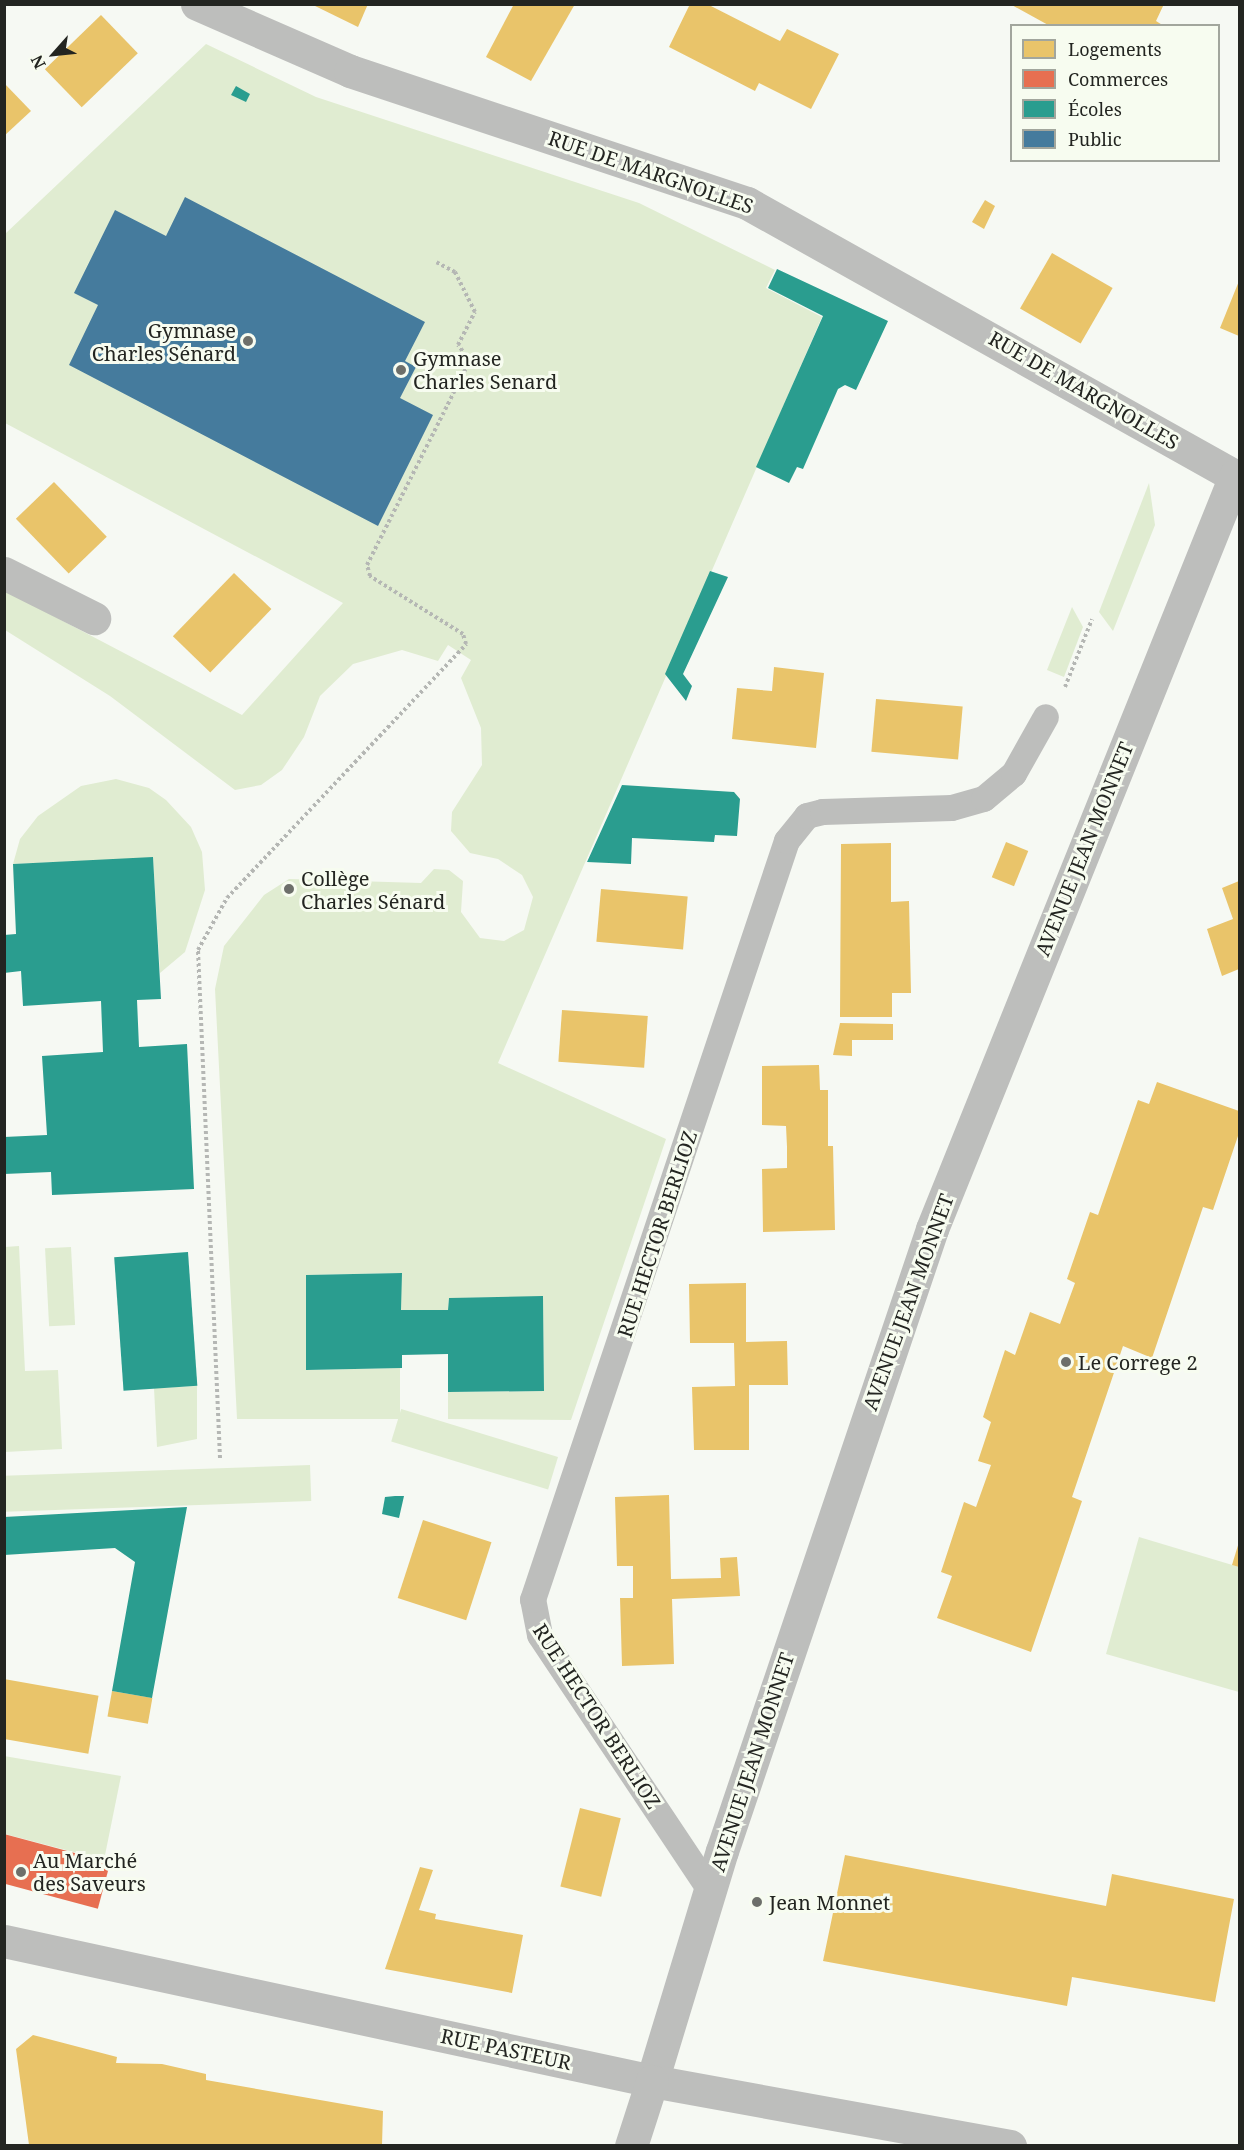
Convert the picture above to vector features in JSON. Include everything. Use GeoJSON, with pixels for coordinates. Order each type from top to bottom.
{"type":"FeatureCollection","features":[{"type":"Feature","properties":{"kind":"street","name":"RUE DE MARGNOLLES"},"geometry":{"type":"LineString","coordinates":[[197,4],[350,70],[747,203],[1237,478]]}},
{"type":"Feature","properties":{"kind":"street","name":"AVENUE JEAN MONNET"},"geometry":{"type":"LineString","coordinates":[[632,2145],[710,1890],[932,1229],[1237,478]]}},
{"type":"Feature","properties":{"kind":"street"},"geometry":{"type":"LineString","coordinates":[[4,573],[94,618]]}},
{"type":"Feature","properties":{"kind":"street","name":"RUE PASTEUR"},"geometry":{"type":"LineString","coordinates":[[4,1941],[652,2081],[1010,2145]]}},
{"type":"Feature","properties":{"kind":"lane","name":"RUE HECTOR BERLIOZ"},"geometry":{"type":"LineString","coordinates":[[710,1890],[540,1635],[533,1600],[787,841],[807,816],[823,812],[952,808],[984,799],[1014,774],[1046,717]]}},
{"type":"Feature","properties":{"kind":"path"},"geometry":{"type":"LineString","coordinates":[[220,1458],[198,950],[227,898],[466,644],[463,634],[370,576],[367,565],[470,360],[458,345],[475,312],[455,272],[436,262]]}},
{"type":"Feature","properties":{"kind":"path"},"geometry":{"type":"LineString","coordinates":[[1046,717],[1056,711],[1092,619]]}},
{"type":"Feature","properties":{"kind":"green space","name":"Gymnase Charles Senard"},"geometry":{"type":"Polygon","coordinates":[[[206,44],[316,97],[639,203],[775,270],[766,288],[822,317],[498,1063],[666,1139],[571,1420],[448,1419],[448,1392],[544,1391],[543,1297],[449,1298],[448,1310],[401,1310],[401,1273],[306,1275],[306,1370],[400,1368],[400,1419],[237,1419],[215,989],[224,946],[264,895],[289,879],[421,883],[434,869],[449,870],[463,881],[461,912],[480,938],[504,941],[524,930],[533,897],[522,875],[498,859],[470,853],[451,831],[452,812],[482,765],[481,728],[461,678],[471,660],[448,645],[438,661],[402,650],[353,664],[320,696],[304,737],[282,770],[261,785],[235,790],[110,696],[5,630],[4,590],[242,715],[343,603],[5,423],[5,234],[206,44]]]}},
{"type":"Feature","properties":{"kind":"green space"},"geometry":{"type":"Polygon","coordinates":[[[1149,483],[1155,525],[1113,631],[1099,612],[1149,483]]]}},
{"type":"Feature","properties":{"kind":"green space"},"geometry":{"type":"Polygon","coordinates":[[[1072,607],[1083,627],[1064,677],[1047,670],[1072,607]]]}},
{"type":"Feature","properties":{"kind":"green space"},"geometry":{"type":"Polygon","coordinates":[[[116,779],[149,788],[166,800],[191,827],[202,852],[205,890],[185,952],[160,973],[153,858],[13,864],[20,839],[38,816],[81,786],[116,779]]]}},
{"type":"Feature","properties":{"kind":"green space"},"geometry":{"type":"Polygon","coordinates":[[[19,1246],[25,1371],[58,1370],[62,1449],[5,1452],[5,1247],[19,1246]]]}},
{"type":"Feature","properties":{"kind":"green space"},"geometry":{"type":"Polygon","coordinates":[[[71,1247],[75,1325],[49,1326],[45,1248],[71,1247]]]}},
{"type":"Feature","properties":{"kind":"green space"},"geometry":{"type":"Polygon","coordinates":[[[197,1386],[197,1439],[157,1447],[154,1388],[197,1386]]]}},
{"type":"Feature","properties":{"kind":"green space"},"geometry":{"type":"Polygon","coordinates":[[[401,1409],[558,1457],[548,1490],[391,1442],[401,1409]]]}},
{"type":"Feature","properties":{"kind":"green space"},"geometry":{"type":"Polygon","coordinates":[[[310,1465],[311,1501],[5,1512],[4,1476],[310,1465]]]}},
{"type":"Feature","properties":{"kind":"green space"},"geometry":{"type":"Polygon","coordinates":[[[1139,1537],[1239,1567],[1239,1692],[1106,1654],[1139,1537]]]}},
{"type":"Feature","properties":{"kind":"green space"},"geometry":{"type":"Polygon","coordinates":[[[4,1756],[121,1776],[104,1860],[5,1834],[4,1756]]]}},
{"type":"Feature","properties":{"kind":"building: Logements"},"geometry":{"type":"Polygon","coordinates":[[[311,4],[368,4],[358,27],[311,4]]]}},
{"type":"Feature","properties":{"kind":"building: Logements"},"geometry":{"type":"Polygon","coordinates":[[[514,4],[575,4],[531,81],[486,57],[514,4]]]}},
{"type":"Feature","properties":{"kind":"building: Logements"},"geometry":{"type":"Polygon","coordinates":[[[690,4],[707,4],[780,41],[787,29],[839,54],[811,109],[759,83],[755,91],[669,47],[690,4]]]}},
{"type":"Feature","properties":{"kind":"building: Logements"},"geometry":{"type":"Polygon","coordinates":[[[1010,4],[1164,4],[1156,21],[1161,24],[1046,24],[1010,4]]]}},
{"type":"Feature","properties":{"kind":"building: Logements"},"geometry":{"type":"Polygon","coordinates":[[[101,15],[138,53],[82,107],[45,69],[101,15]]]}},
{"type":"Feature","properties":{"kind":"building: Logements"},"geometry":{"type":"Polygon","coordinates":[[[4,83],[31,111],[4,136],[4,83]]]}},
{"type":"Feature","properties":{"kind":"building: Logements"},"geometry":{"type":"Polygon","coordinates":[[[985,200],[995,206],[984,229],[972,222],[985,200]]]}},
{"type":"Feature","properties":{"kind":"building: Logements"},"geometry":{"type":"Polygon","coordinates":[[[1052,253],[1113,288],[1081,343],[1020,308],[1052,253]]]}},
{"type":"Feature","properties":{"kind":"building: Logements"},"geometry":{"type":"Polygon","coordinates":[[[1239,281],[1239,336],[1220,328],[1239,281]]]}},
{"type":"Feature","properties":{"kind":"building: Logements"},"geometry":{"type":"Polygon","coordinates":[[[54,482],[107,537],[69,573],[16,519],[54,482]]]}},
{"type":"Feature","properties":{"kind":"building: Logements"},"geometry":{"type":"Polygon","coordinates":[[[234,573],[271,609],[210,672],[173,636],[234,573]]]}},
{"type":"Feature","properties":{"kind":"building: Logements"},"geometry":{"type":"Polygon","coordinates":[[[774,667],[824,673],[816,748],[732,739],[737,688],[772,691],[774,667]]]}},
{"type":"Feature","properties":{"kind":"building: Logements"},"geometry":{"type":"Polygon","coordinates":[[[876,699],[963,707],[958,759],[871,752],[876,699]]]}},
{"type":"Feature","properties":{"kind":"building: Logements"},"geometry":{"type":"Polygon","coordinates":[[[1006,842],[1028,851],[1014,886],[992,877],[1006,842]]]}},
{"type":"Feature","properties":{"kind":"building: Logements"},"geometry":{"type":"Polygon","coordinates":[[[891,843],[891,902],[909,901],[911,993],[892,993],[892,1017],[840,1017],[841,844],[891,843]]]}},
{"type":"Feature","properties":{"kind":"building: Logements"},"geometry":{"type":"Polygon","coordinates":[[[1239,881],[1239,969],[1222,976],[1207,929],[1233,919],[1222,888],[1239,881]]]}},
{"type":"Feature","properties":{"kind":"building: Logements"},"geometry":{"type":"Polygon","coordinates":[[[601,889],[688,897],[683,949],[596,942],[601,889]]]}},
{"type":"Feature","properties":{"kind":"building: Logements"},"geometry":{"type":"Polygon","coordinates":[[[562,1010],[648,1016],[644,1068],[558,1062],[562,1010]]]}},
{"type":"Feature","properties":{"kind":"building: Logements"},"geometry":{"type":"Polygon","coordinates":[[[840,1023],[893,1024],[893,1040],[852,1040],[852,1056],[833,1055],[840,1023]]]}},
{"type":"Feature","properties":{"kind":"building: Logements"},"geometry":{"type":"Polygon","coordinates":[[[819,1065],[820,1090],[828,1090],[828,1146],[833,1146],[835,1230],[763,1232],[762,1169],[787,1168],[787,1147],[786,1126],[762,1125],[762,1066],[819,1065]]]}},
{"type":"Feature","properties":{"kind":"building: Logements","name":"Le Correge 2"},"geometry":{"type":"Polygon","coordinates":[[[1157,1082],[1239,1111],[1239,1133],[1213,1210],[1203,1207],[1152,1358],[1123,1346],[1072,1497],[1082,1501],[1031,1652],[937,1618],[952,1576],[941,1572],[964,1502],[976,1507],[991,1465],[978,1461],[991,1422],[983,1417],[1005,1350],[1015,1355],[1030,1312],[1060,1324],[1075,1283],[1067,1279],[1090,1212],[1098,1215],[1138,1100],[1149,1104],[1157,1082]]]}},
{"type":"Feature","properties":{"kind":"building: Logements"},"geometry":{"type":"Polygon","coordinates":[[[746,1283],[746,1342],[787,1341],[788,1385],[749,1385],[749,1450],[694,1450],[692,1387],[735,1386],[734,1343],[690,1343],[689,1284],[746,1283]]]}},
{"type":"Feature","properties":{"kind":"building: Logements"},"geometry":{"type":"Polygon","coordinates":[[[669,1495],[671,1579],[721,1578],[720,1558],[737,1557],[740,1596],[672,1599],[674,1664],[622,1666],[620,1598],[633,1598],[633,1566],[617,1566],[615,1497],[669,1495]]]}},
{"type":"Feature","properties":{"kind":"building: Logements"},"geometry":{"type":"Polygon","coordinates":[[[423,1520],[491,1542],[466,1620],[398,1598],[423,1520]]]}},
{"type":"Feature","properties":{"kind":"building: Logements"},"geometry":{"type":"Polygon","coordinates":[[[1239,1542],[1239,1567],[1232,1565],[1239,1542]]]}},
{"type":"Feature","properties":{"kind":"building: Logements"},"geometry":{"type":"Polygon","coordinates":[[[4,1679],[99,1696],[88,1754],[4,1739],[4,1679]]]}},
{"type":"Feature","properties":{"kind":"building: Logements"},"geometry":{"type":"Polygon","coordinates":[[[112,1691],[152,1698],[148,1724],[107,1717],[112,1691]]]}},
{"type":"Feature","properties":{"kind":"building: Logements"},"geometry":{"type":"Polygon","coordinates":[[[580,1808],[621,1818],[601,1897],[560,1887],[580,1808]]]}},
{"type":"Feature","properties":{"kind":"building: Logements"},"geometry":{"type":"Polygon","coordinates":[[[845,1855],[1106,1906],[1112,1874],[1234,1899],[1215,2002],[1072,1977],[1067,2006],[823,1961],[845,1855]]]}},
{"type":"Feature","properties":{"kind":"building: Logements"},"geometry":{"type":"Polygon","coordinates":[[[420,1867],[433,1870],[419,1910],[436,1914],[435,1919],[523,1935],[512,1993],[385,1969],[420,1867]]]}},
{"type":"Feature","properties":{"kind":"building: Logements"},"geometry":{"type":"Polygon","coordinates":[[[33,2035],[117,2057],[116,2063],[162,2064],[206,2074],[206,2080],[383,2111],[382,2145],[29,2145],[16,2049],[33,2035]]]}},
{"type":"Feature","properties":{"kind":"building: Commerces"},"geometry":{"type":"Polygon","coordinates":[[[4,1834],[110,1862],[98,1909],[4,1884],[4,1834]]]}},
{"type":"Feature","properties":{"kind":"building: Écoles"},"geometry":{"type":"Polygon","coordinates":[[[236,86],[250,94],[246,102],[231,95],[236,86]]]}},
{"type":"Feature","properties":{"kind":"building: Écoles"},"geometry":{"type":"Polygon","coordinates":[[[777,269],[888,321],[856,390],[845,385],[838,389],[803,469],[797,467],[789,483],[756,467],[823,316],[768,288],[777,269]]]}},
{"type":"Feature","properties":{"kind":"building: Écoles"},"geometry":{"type":"Polygon","coordinates":[[[710,571],[728,577],[683,674],[692,686],[686,701],[665,674],[710,571]]]}},
{"type":"Feature","properties":{"kind":"building: Écoles"},"geometry":{"type":"Polygon","coordinates":[[[622,785],[734,792],[740,799],[737,836],[715,835],[714,842],[632,838],[631,864],[587,862],[622,785]]]}},
{"type":"Feature","properties":{"kind":"building: Écoles"},"geometry":{"type":"Polygon","coordinates":[[[153,857],[161,999],[137,1000],[139,1047],[187,1044],[194,1189],[52,1195],[51,1172],[4,1174],[4,1137],[47,1135],[42,1056],[103,1052],[101,1001],[23,1006],[21,971],[4,973],[4,935],[16,934],[13,864],[153,857]]]}},
{"type":"Feature","properties":{"kind":"building: Écoles"},"geometry":{"type":"Polygon","coordinates":[[[188,1252],[197,1386],[124,1391],[114,1257],[188,1252]]]}},
{"type":"Feature","properties":{"kind":"building: Écoles"},"geometry":{"type":"Polygon","coordinates":[[[402,1273],[401,1310],[448,1310],[449,1298],[543,1296],[544,1391],[448,1392],[448,1354],[402,1355],[402,1368],[306,1370],[306,1275],[402,1273]]]}},
{"type":"Feature","properties":{"kind":"building: Écoles"},"geometry":{"type":"Polygon","coordinates":[[[404,1496],[399,1518],[382,1514],[385,1497],[404,1496]]]}},
{"type":"Feature","properties":{"kind":"building: Écoles"},"geometry":{"type":"Polygon","coordinates":[[[187,1507],[152,1698],[112,1691],[135,1562],[115,1548],[4,1555],[4,1517],[187,1507]]]}},
{"type":"Feature","properties":{"kind":"building: Public","name":"Gymnase Charles Sénard"},"geometry":{"type":"Polygon","coordinates":[[[185,197],[425,322],[405,361],[416,367],[400,398],[433,415],[378,526],[69,365],[98,305],[74,293],[115,210],[166,236],[185,197]]]}},
{"type":"Feature","properties":{"kind":"place","name":"Gymnase Charles Sénard"},"geometry":{"type":"Point","coordinates":[248,341]}},
{"type":"Feature","properties":{"kind":"place","name":"Gymnase Charles Senard"},"geometry":{"type":"Point","coordinates":[401,370]}},
{"type":"Feature","properties":{"kind":"place","name":"Collège Charles Sénard"},"geometry":{"type":"Point","coordinates":[289,889]}},
{"type":"Feature","properties":{"kind":"place","name":"Le Correge 2"},"geometry":{"type":"Point","coordinates":[1066,1362]}},
{"type":"Feature","properties":{"kind":"place","name":"Au Marché des Saveurs"},"geometry":{"type":"Point","coordinates":[21,1872]}},
{"type":"Feature","properties":{"kind":"place","name":"Jean Monnet"},"geometry":{"type":"Point","coordinates":[757,1902]}}]}
